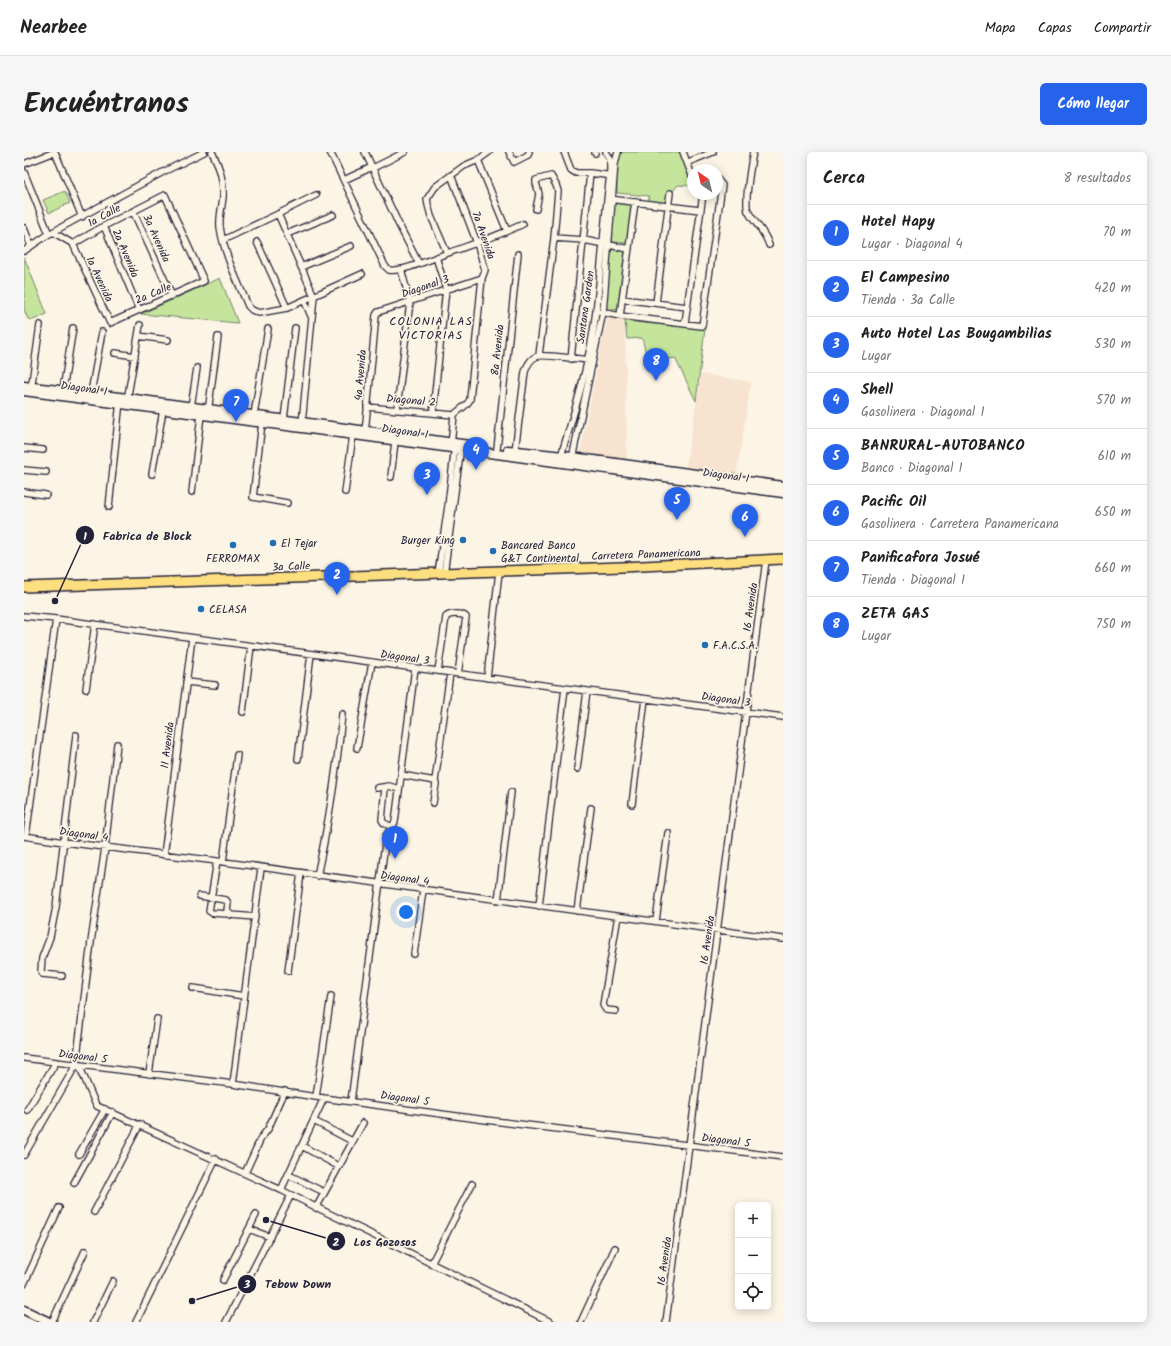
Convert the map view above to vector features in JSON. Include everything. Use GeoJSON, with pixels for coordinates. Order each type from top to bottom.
{"type":"FeatureCollection","features":[{"type":"Feature","properties":{"kind":"main road","name":"Diagonal 1"},"geometry":{"type":"LineString","coordinates":[[27,389],[123,401],[191,406],[205,413],[262,423],[302,425],[560,460],[783,486]]}},
{"type":"Feature","properties":{"kind":"main road","name":"Diagonal 1"},"geometry":{"type":"LineString","coordinates":[[50,392],[63,390],[91,393],[162,410],[254,415],[284,419],[302,425],[353,435],[365,434],[395,441],[515,451],[560,460]]}},
{"type":"Feature","properties":{"kind":"main road","name":"Diagonal 1"},"geometry":{"type":"LineString","coordinates":[[572,461],[783,493]]}},
{"type":"Feature","properties":{"kind":"main road","name":"Carretera Panamericana"},"geometry":{"type":"LineString","coordinates":[[441,574],[783,559]]}},
{"type":"Feature","properties":{"kind":"main road","name":"3a Calle"},"geometry":{"type":"LineString","coordinates":[[24,587],[441,574]]}},
{"type":"Feature","properties":{"kind":"main road"},"geometry":{"type":"LineString","coordinates":[[24,1310],[49,1322]]}},
{"type":"Feature","properties":{"kind":"street"},"geometry":{"type":"LineString","coordinates":[[24,164],[55,152],[82,217]]}},
{"type":"Feature","properties":{"kind":"street"},"geometry":{"type":"LineString","coordinates":[[212,152],[223,184],[223,198],[220,212],[220,226],[223,240],[248,306],[252,310],[259,313],[287,308],[362,274]]}},
{"type":"Feature","properties":{"kind":"street"},"geometry":{"type":"LineString","coordinates":[[330,152],[387,269],[391,271],[419,264],[477,243],[523,224]]}},
{"type":"Feature","properties":{"kind":"street"},"geometry":{"type":"LineString","coordinates":[[365,152],[419,264]]}},
{"type":"Feature","properties":{"kind":"street"},"geometry":{"type":"LineString","coordinates":[[344,180],[397,154],[405,152]]}},
{"type":"Feature","properties":{"kind":"street"},"geometry":{"type":"LineString","coordinates":[[447,253],[431,216],[427,199],[435,188],[451,175],[489,152]]}},
{"type":"Feature","properties":{"kind":"street"},"geometry":{"type":"LineString","coordinates":[[509,152],[514,162],[528,155],[529,152]]}},
{"type":"Feature","properties":{"kind":"street"},"geometry":{"type":"LineString","coordinates":[[564,152],[571,170],[576,173],[612,176]]}},
{"type":"Feature","properties":{"kind":"street","name":"Santana Garden"},"geometry":{"type":"LineString","coordinates":[[572,461],[591,360],[603,312],[606,244],[614,156],[606,152]]}},
{"type":"Feature","properties":{"kind":"street"},"geometry":{"type":"LineString","coordinates":[[683,152],[688,164]]}},
{"type":"Feature","properties":{"kind":"street"},"geometry":{"type":"LineString","coordinates":[[691,161],[714,152]]}},
{"type":"Feature","properties":{"kind":"street"},"geometry":{"type":"LineString","coordinates":[[753,152],[746,204],[747,209],[767,238],[769,245]]}},
{"type":"Feature","properties":{"kind":"street"},"geometry":{"type":"LineString","coordinates":[[24,252],[51,233],[200,153]]}},
{"type":"Feature","properties":{"kind":"street"},"geometry":{"type":"LineString","coordinates":[[478,160],[508,231]]}},
{"type":"Feature","properties":{"kind":"street"},"geometry":{"type":"LineString","coordinates":[[24,172],[51,233],[73,244]]}},
{"type":"Feature","properties":{"kind":"street"},"geometry":{"type":"LineString","coordinates":[[571,359],[590,173]]}},
{"type":"Feature","properties":{"kind":"street","name":"7a Avenida"},"geometry":{"type":"LineString","coordinates":[[451,175],[477,243],[485,270],[482,278],[470,399],[467,405],[458,410],[454,415]]}},
{"type":"Feature","properties":{"kind":"street"},"geometry":{"type":"LineString","coordinates":[[536,209],[539,194],[536,180],[551,176],[558,191],[554,238],[539,356]]}},
{"type":"Feature","properties":{"kind":"street"},"geometry":{"type":"LineString","coordinates":[[656,303],[670,193]]}},
{"type":"Feature","properties":{"kind":"street","name":"1a Calle"},"geometry":{"type":"LineString","coordinates":[[73,244],[104,226],[165,195],[204,281]]}},
{"type":"Feature","properties":{"kind":"street"},"geometry":{"type":"LineString","coordinates":[[223,240],[316,195]]}},
{"type":"Feature","properties":{"kind":"street"},"geometry":{"type":"LineString","coordinates":[[610,199],[700,210]]}},
{"type":"Feature","properties":{"kind":"street"},"geometry":{"type":"LineString","coordinates":[[685,323],[701,200]]}},
{"type":"Feature","properties":{"kind":"street"},"geometry":{"type":"LineString","coordinates":[[596,312],[702,326],[720,200]]}},
{"type":"Feature","properties":{"kind":"street"},"geometry":{"type":"LineString","coordinates":[[620,316],[635,202]]}},
{"type":"Feature","properties":{"kind":"street","name":"3a Avenida"},"geometry":{"type":"LineString","coordinates":[[133,211],[172,296]]}},
{"type":"Feature","properties":{"kind":"street"},"geometry":{"type":"LineString","coordinates":[[278,214],[314,296],[302,425]]}},
{"type":"Feature","properties":{"kind":"street"},"geometry":{"type":"LineString","coordinates":[[287,234],[333,215]]}},
{"type":"Feature","properties":{"kind":"street","name":"2a Avenida"},"geometry":{"type":"LineString","coordinates":[[104,226],[139,310]]}},
{"type":"Feature","properties":{"kind":"street"},"geometry":{"type":"LineString","coordinates":[[24,228],[31,246]]}},
{"type":"Feature","properties":{"kind":"street"},"geometry":{"type":"LineString","coordinates":[[554,238],[584,240],[629,249]]}},
{"type":"Feature","properties":{"kind":"street"},"geometry":{"type":"LineString","coordinates":[[257,242],[287,308]]}},
{"type":"Feature","properties":{"kind":"street","name":"1a Avenida"},"geometry":{"type":"LineString","coordinates":[[73,244],[110,323]]}},
{"type":"Feature","properties":{"kind":"street","name":"Santana Garden"},"geometry":{"type":"LineString","coordinates":[[560,460],[591,360],[606,244]]}},
{"type":"Feature","properties":{"kind":"street"},"geometry":{"type":"LineString","coordinates":[[301,267],[351,246]]}},
{"type":"Feature","properties":{"kind":"street","name":"8a Avenida"},"geometry":{"type":"LineString","coordinates":[[497,449],[518,254]]}},
{"type":"Feature","properties":{"kind":"street"},"geometry":{"type":"LineString","coordinates":[[434,412],[446,289],[436,257]]}},
{"type":"Feature","properties":{"kind":"street"},"geometry":{"type":"LineString","coordinates":[[397,409],[410,302],[401,269]]}},
{"type":"Feature","properties":{"kind":"street","name":"Diagonal 3"},"geometry":{"type":"LineString","coordinates":[[376,315],[381,310],[482,278]]}},
{"type":"Feature","properties":{"kind":"street","name":"2a Calle"},"geometry":{"type":"LineString","coordinates":[[110,323],[204,281]]}},
{"type":"Feature","properties":{"kind":"street"},"geometry":{"type":"LineString","coordinates":[[622,299],[687,307]]}},
{"type":"Feature","properties":{"kind":"street"},"geometry":{"type":"LineString","coordinates":[[304,300],[312,319]]}},
{"type":"Feature","properties":{"kind":"street","name":"4a Avenida"},"geometry":{"type":"LineString","coordinates":[[365,434],[376,315]]}},
{"type":"Feature","properties":{"kind":"street"},"geometry":{"type":"LineString","coordinates":[[27,389],[40,325]]}},
{"type":"Feature","properties":{"kind":"street"},"geometry":{"type":"LineString","coordinates":[[109,507],[123,401],[135,356],[140,325]]}},
{"type":"Feature","properties":{"kind":"street"},"geometry":{"type":"LineString","coordinates":[[63,390],[73,328]]}},
{"type":"Feature","properties":{"kind":"street"},"geometry":{"type":"LineString","coordinates":[[284,419],[295,328]]}},
{"type":"Feature","properties":{"kind":"street"},"geometry":{"type":"LineString","coordinates":[[254,415],[268,329]]}},
{"type":"Feature","properties":{"kind":"street"},"geometry":{"type":"LineString","coordinates":[[91,393],[102,332]]}},
{"type":"Feature","properties":{"kind":"street"},"geometry":{"type":"LineString","coordinates":[[138,336],[168,340]]}},
{"type":"Feature","properties":{"kind":"street"},"geometry":{"type":"LineString","coordinates":[[192,492],[218,337]]}},
{"type":"Feature","properties":{"kind":"street"},"geometry":{"type":"LineString","coordinates":[[115,352],[135,356]]}},
{"type":"Feature","properties":{"kind":"street"},"geometry":{"type":"LineString","coordinates":[[515,451],[526,366],[539,356],[591,360]]}},
{"type":"Feature","properties":{"kind":"street"},"geometry":{"type":"LineString","coordinates":[[191,406],[197,368]]}},
{"type":"Feature","properties":{"kind":"street","name":"Diagonal 2"},"geometry":{"type":"LineString","coordinates":[[367,407],[454,415]]}},
{"type":"Feature","properties":{"kind":"street"},"geometry":{"type":"LineString","coordinates":[[152,474],[162,410]]}},
{"type":"Feature","properties":{"kind":"street"},"geometry":{"type":"LineString","coordinates":[[441,574],[455,446],[454,415]]}},
{"type":"Feature","properties":{"kind":"street"},"geometry":{"type":"LineString","coordinates":[[262,423],[253,497],[287,503]]}},
{"type":"Feature","properties":{"kind":"street"},"geometry":{"type":"LineString","coordinates":[[569,430],[577,431]]}},
{"type":"Feature","properties":{"kind":"street"},"geometry":{"type":"LineString","coordinates":[[345,492],[353,435]]}},
{"type":"Feature","properties":{"kind":"street"},"geometry":{"type":"LineString","coordinates":[[391,477],[395,441]]}},
{"type":"Feature","properties":{"kind":"street"},"geometry":{"type":"LineString","coordinates":[[24,448],[43,450]]}},
{"type":"Feature","properties":{"kind":"street"},"geometry":{"type":"LineString","coordinates":[[24,470],[46,472]]}},
{"type":"Feature","properties":{"kind":"street"},"geometry":{"type":"LineString","coordinates":[[24,492],[46,495]]}},
{"type":"Feature","properties":{"kind":"street","name":"16 Avenida"},"geometry":{"type":"LineString","coordinates":[[666,1322],[766,560]]}},
{"type":"Feature","properties":{"kind":"street"},"geometry":{"type":"LineString","coordinates":[[487,678],[499,572]]}},
{"type":"Feature","properties":{"kind":"street"},"geometry":{"type":"LineString","coordinates":[[438,671],[446,617],[449,615],[464,615],[466,616],[458,674]]}},
{"type":"Feature","properties":{"kind":"street","name":"Diagonal 3"},"geometry":{"type":"LineString","coordinates":[[24,616],[95,624],[783,717]]}},
{"type":"Feature","properties":{"kind":"street"},"geometry":{"type":"LineString","coordinates":[[25,836],[56,619]]}},
{"type":"Feature","properties":{"kind":"street"},"geometry":{"type":"LineString","coordinates":[[86,689],[95,624]]}},
{"type":"Feature","properties":{"kind":"street","name":"11 Avenida"},"geometry":{"type":"LineString","coordinates":[[164,856],[192,638]]}},
{"type":"Feature","properties":{"kind":"street"},"geometry":{"type":"LineString","coordinates":[[243,712],[251,646]]}},
{"type":"Feature","properties":{"kind":"street"},"geometry":{"type":"LineString","coordinates":[[298,759],[311,654]]}},
{"type":"Feature","properties":{"kind":"street"},"geometry":{"type":"LineString","coordinates":[[357,748],[372,662]]}},
{"type":"Feature","properties":{"kind":"street"},"geometry":{"type":"LineString","coordinates":[[351,1101],[381,885],[386,836],[395,822],[415,668]]}},
{"type":"Feature","properties":{"kind":"street"},"geometry":{"type":"LineString","coordinates":[[433,802],[450,673]]}},
{"type":"Feature","properties":{"kind":"street"},"geometry":{"type":"LineString","coordinates":[[186,682],[214,685]]}},
{"type":"Feature","properties":{"kind":"street"},"geometry":{"type":"LineString","coordinates":[[539,906],[565,688]]}},
{"type":"Feature","properties":{"kind":"street"},"geometry":{"type":"LineString","coordinates":[[578,769],[587,691]]}},
{"type":"Feature","properties":{"kind":"street"},"geometry":{"type":"LineString","coordinates":[[632,804],[645,698]]}},
{"type":"Feature","properties":{"kind":"street"},"geometry":{"type":"LineString","coordinates":[[317,876],[325,843],[333,796],[339,753],[342,714]]}},
{"type":"Feature","properties":{"kind":"street"},"geometry":{"type":"LineString","coordinates":[[62,976],[42,974],[41,971],[42,958],[50,937],[56,906],[76,735]]}},
{"type":"Feature","properties":{"kind":"street"},"geometry":{"type":"LineString","coordinates":[[24,1155],[78,1065],[91,942],[105,848],[117,744]]}},
{"type":"Feature","properties":{"kind":"street"},"geometry":{"type":"LineString","coordinates":[[237,754],[220,862],[210,912],[255,917]]}},
{"type":"Feature","properties":{"kind":"street"},"geometry":{"type":"LineString","coordinates":[[401,775],[435,781]]}},
{"type":"Feature","properties":{"kind":"street"},"geometry":{"type":"LineString","coordinates":[[377,788],[385,788],[389,786],[399,788]]}},
{"type":"Feature","properties":{"kind":"street"},"geometry":{"type":"LineString","coordinates":[[385,788],[382,820],[384,823],[392,827]]}},
{"type":"Feature","properties":{"kind":"street"},"geometry":{"type":"LineString","coordinates":[[498,901],[511,792]]}},
{"type":"Feature","properties":{"kind":"street"},"geometry":{"type":"LineString","coordinates":[[577,911],[591,808]]}},
{"type":"Feature","properties":{"kind":"street"},"geometry":{"type":"LineString","coordinates":[[656,921],[668,833]]}},
{"type":"Feature","properties":{"kind":"street","name":"Diagonal 4"},"geometry":{"type":"LineString","coordinates":[[25,836],[783,939]]}},
{"type":"Feature","properties":{"kind":"street"},"geometry":{"type":"LineString","coordinates":[[233,1084],[261,868]]}},
{"type":"Feature","properties":{"kind":"street"},"geometry":{"type":"LineString","coordinates":[[288,971],[302,873]]}},
{"type":"Feature","properties":{"kind":"street"},"geometry":{"type":"LineString","coordinates":[[414,954],[423,890]]}},
{"type":"Feature","properties":{"kind":"street"},"geometry":{"type":"LineString","coordinates":[[200,896],[226,900],[228,903],[227,911],[229,914]]}},
{"type":"Feature","properties":{"kind":"street"},"geometry":{"type":"LineString","coordinates":[[616,1012],[606,1010],[603,1005],[618,916]]}},
{"type":"Feature","properties":{"kind":"street"},"geometry":{"type":"LineString","coordinates":[[192,988],[244,996]]}},
{"type":"Feature","properties":{"kind":"street"},"geometry":{"type":"LineString","coordinates":[[316,1097],[331,996]]}},
{"type":"Feature","properties":{"kind":"street"},"geometry":{"type":"LineString","coordinates":[[149,1074],[157,1019]]}},
{"type":"Feature","properties":{"kind":"street","name":"Diagonal 5"},"geometry":{"type":"LineString","coordinates":[[24,1058],[233,1084],[316,1097],[783,1157]]}},
{"type":"Feature","properties":{"kind":"street"},"geometry":{"type":"LineString","coordinates":[[26,1110],[56,1062]]}},
{"type":"Feature","properties":{"kind":"street"},"geometry":{"type":"LineString","coordinates":[[78,1065],[95,1103],[105,1109],[281,1190],[552,1322]]}},
{"type":"Feature","properties":{"kind":"street"},"geometry":{"type":"LineString","coordinates":[[244,1173],[261,1138],[268,1129],[285,1092]]}},
{"type":"Feature","properties":{"kind":"street"},"geometry":{"type":"LineString","coordinates":[[281,1190],[324,1098]]}},
{"type":"Feature","properties":{"kind":"street"},"geometry":{"type":"LineString","coordinates":[[79,1154],[105,1109]]}},
{"type":"Feature","properties":{"kind":"street"},"geometry":{"type":"LineString","coordinates":[[74,1183],[113,1112]]}},
{"type":"Feature","properties":{"kind":"street"},"geometry":{"type":"LineString","coordinates":[[314,1121],[352,1141]]}},
{"type":"Feature","properties":{"kind":"street"},"geometry":{"type":"LineString","coordinates":[[316,1208],[363,1123]]}},
{"type":"Feature","properties":{"kind":"street"},"geometry":{"type":"LineString","coordinates":[[94,1212],[140,1124]]}},
{"type":"Feature","properties":{"kind":"street"},"geometry":{"type":"LineString","coordinates":[[302,1146],[338,1166]]}},
{"type":"Feature","properties":{"kind":"street"},"geometry":{"type":"LineString","coordinates":[[136,1322],[216,1160]]}},
{"type":"Feature","properties":{"kind":"street"},"geometry":{"type":"LineString","coordinates":[[289,1174],[324,1192]]}},
{"type":"Feature","properties":{"kind":"street"},"geometry":{"type":"LineString","coordinates":[[431,1264],[472,1184]]}},
{"type":"Feature","properties":{"kind":"street"},"geometry":{"type":"LineString","coordinates":[[226,1322],[291,1195]]}},
{"type":"Feature","properties":{"kind":"street"},"geometry":{"type":"LineString","coordinates":[[24,1284],[59,1208]]}},
{"type":"Feature","properties":{"kind":"street"},"geometry":{"type":"LineString","coordinates":[[223,1280],[256,1215]]}},
{"type":"Feature","properties":{"kind":"street"},"geometry":{"type":"LineString","coordinates":[[249,1229],[270,1237]]}},
{"type":"Feature","properties":{"kind":"street"},"geometry":{"type":"LineString","coordinates":[[582,1322],[615,1248]]}},
{"type":"Feature","properties":{"kind":"street"},"geometry":{"type":"LineString","coordinates":[[52,1322],[85,1251]]}},
{"type":"Feature","properties":{"kind":"street"},"geometry":{"type":"LineString","coordinates":[[94,1322],[113,1281]]}},
{"type":"Feature","properties":{"kind":"shaded area"},"geometry":{"type":"Polygon","coordinates":[[[607,317],[625,321],[627,460],[580,453],[607,317]]]}},
{"type":"Feature","properties":{"kind":"shaded area"},"geometry":{"type":"Polygon","coordinates":[[[701,374],[751,382],[736,478],[685,470],[701,374]]]}},
{"type":"Feature","properties":{"kind":"green space"},"geometry":{"type":"Polygon","coordinates":[[[618,152],[684,152],[688,164],[687,164],[687,186],[678,185],[673,191],[668,191],[667,204],[649,202],[649,196],[617,193],[616,157],[618,152]]]}},
{"type":"Feature","properties":{"kind":"green space"},"geometry":{"type":"Polygon","coordinates":[[[65,191],[70,203],[49,213],[43,200],[65,191]]]}},
{"type":"Feature","properties":{"kind":"green space"},"geometry":{"type":"Polygon","coordinates":[[[614,203],[632,205],[627,243],[612,242],[614,203]]]}},
{"type":"Feature","properties":{"kind":"green space"},"geometry":{"type":"Polygon","coordinates":[[[611,248],[625,250],[618,310],[606,308],[611,248]]]}},
{"type":"Feature","properties":{"kind":"green space"},"geometry":{"type":"Polygon","coordinates":[[[24,257],[47,314],[33,320],[28,319],[24,310],[24,257]]]}},
{"type":"Feature","properties":{"kind":"green space"},"geometry":{"type":"Polygon","coordinates":[[[220,278],[238,323],[141,314],[220,278]]]}},
{"type":"Feature","properties":{"kind":"green space"},"geometry":{"type":"Polygon","coordinates":[[[625,321],[705,329],[696,401],[675,358],[648,362],[642,338],[627,339],[625,321]]]}},
{"type":"Feature","properties":{"kind":"place","name":"ZETA GAS"},"geometry":{"type":"Point","coordinates":[656,381]}},
{"type":"Feature","properties":{"kind":"place","name":"Panificafora Josué"},"geometry":{"type":"Point","coordinates":[236,422]}},
{"type":"Feature","properties":{"kind":"place","name":"Shell"},"geometry":{"type":"Point","coordinates":[476,470]}},
{"type":"Feature","properties":{"kind":"place","name":"Auto Hotel Las Bougambilias"},"geometry":{"type":"Point","coordinates":[427,495]}},
{"type":"Feature","properties":{"kind":"place","name":"BANRURAL-AUTOBANCO"},"geometry":{"type":"Point","coordinates":[677,520]}},
{"type":"Feature","properties":{"kind":"place","name":"Pacific Oil"},"geometry":{"type":"Point","coordinates":[745,537]}},
{"type":"Feature","properties":{"kind":"place","name":"Burger King"},"geometry":{"type":"Point","coordinates":[463,540]}},
{"type":"Feature","properties":{"kind":"place","name":"El Tejar"},"geometry":{"type":"Point","coordinates":[273,543]}},
{"type":"Feature","properties":{"kind":"place","name":"FERROMAX"},"geometry":{"type":"Point","coordinates":[233,545]}},
{"type":"Feature","properties":{"kind":"place","name":"Bancared Banco G&T Continental"},"geometry":{"type":"Point","coordinates":[493,551]}},
{"type":"Feature","properties":{"kind":"place","name":"El Campesino"},"geometry":{"type":"Point","coordinates":[337,595]}},
{"type":"Feature","properties":{"kind":"place","name":"Fabrica de Block"},"geometry":{"type":"Point","coordinates":[55,601]}},
{"type":"Feature","properties":{"kind":"place","name":"CELASA"},"geometry":{"type":"Point","coordinates":[201,609]}},
{"type":"Feature","properties":{"kind":"place","name":"F.A.C.S.A."},"geometry":{"type":"Point","coordinates":[705,645]}},
{"type":"Feature","properties":{"kind":"place","name":"Hotel Hapy"},"geometry":{"type":"Point","coordinates":[395,859]}},
{"type":"Feature","properties":{"kind":"place","name":"Los Gozosos"},"geometry":{"type":"Point","coordinates":[266,1220]}},
{"type":"Feature","properties":{"kind":"place","name":"Tebow Down"},"geometry":{"type":"Point","coordinates":[192,1301]}},
{"type":"Feature","properties":{"kind":"district","name":"COLONIA LAS VICTORIAS"},"geometry":{"type":"Point","coordinates":[431,328]}}]}
